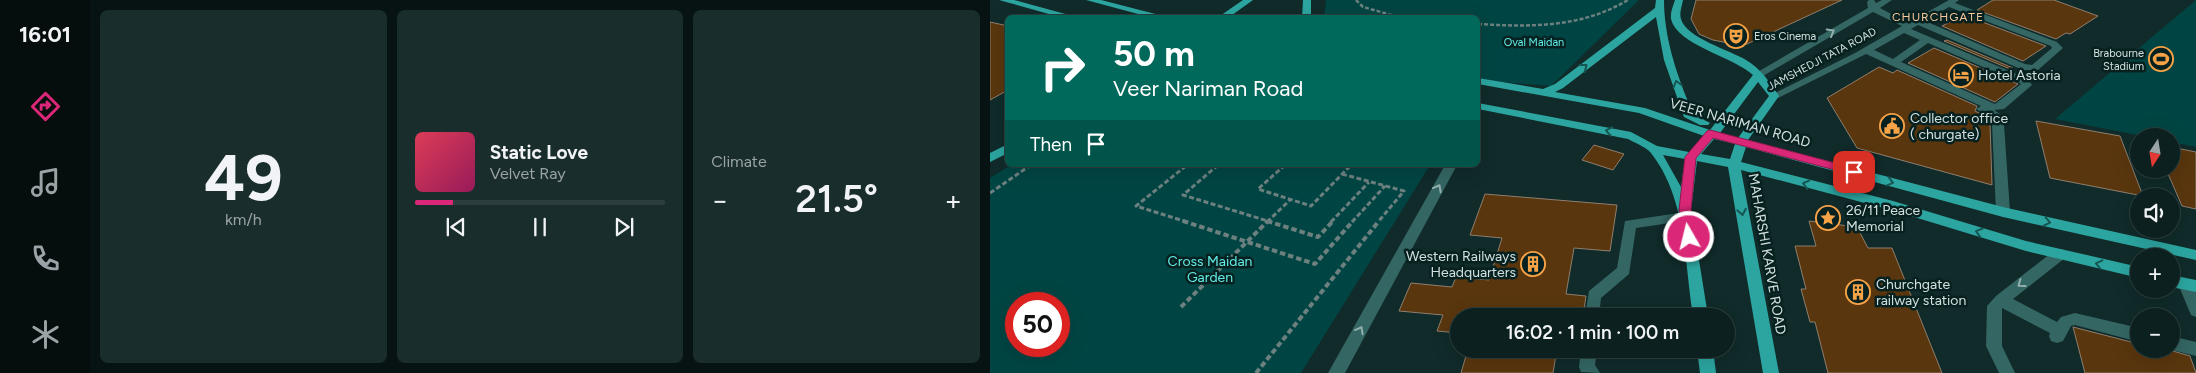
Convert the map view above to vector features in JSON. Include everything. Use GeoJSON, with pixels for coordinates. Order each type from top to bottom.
{"type":"FeatureCollection","features":[{"type":"Feature","properties":{"kind":"main road"},"geometry":{"type":"LineString","coordinates":[[1003,0],[1064,15]]}},
{"type":"Feature","properties":{"kind":"main road"},"geometry":{"type":"LineString","coordinates":[[1090,0],[1154,15]]}},
{"type":"Feature","properties":{"kind":"main road"},"geometry":{"type":"LineString","coordinates":[[1226,15],[1249,0]]}},
{"type":"Feature","properties":{"kind":"main road"},"geometry":{"type":"LineString","coordinates":[[1306,15],[1307,0]]}},
{"type":"Feature","properties":{"kind":"main road"},"geometry":{"type":"LineString","coordinates":[[1679,0],[1676,20],[1681,27],[1690,36],[1744,63],[1758,74],[1774,96]]}},
{"type":"Feature","properties":{"kind":"main road"},"geometry":{"type":"LineString","coordinates":[[1544,93],[1558,86],[1660,5]]}},
{"type":"Feature","properties":{"kind":"main road"},"geometry":{"type":"LineString","coordinates":[[1660,5],[1660,19],[1682,102],[1690,118],[1714,131],[1691,157],[1686,214],[1699,308]]}},
{"type":"Feature","properties":{"kind":"main road","name":"JAMSHEDJI TATA ROAD"},"geometry":{"type":"LineString","coordinates":[[1714,131],[1758,74]]}},
{"type":"Feature","properties":{"kind":"main road","name":"VEER NARIMAN ROAD"},"geometry":{"type":"LineString","coordinates":[[1480,81],[1641,110],[1742,141],[2003,212],[2196,255]]}},
{"type":"Feature","properties":{"kind":"main road","name":"JAMSHEDJI TATA ROAD"},"geometry":{"type":"LineString","coordinates":[[1742,141],[1774,96]]}},
{"type":"Feature","properties":{"kind":"main road"},"geometry":{"type":"LineString","coordinates":[[1480,106],[1630,136],[1654,149],[1734,164],[1893,206],[2026,246],[2130,271]]}},
{"type":"Feature","properties":{"kind":"main road","name":"MAHARSHI KARVE ROAD"},"geometry":{"type":"LineString","coordinates":[[1742,141],[1734,164],[1771,373]]}},
{"type":"Feature","properties":{"kind":"main road"},"geometry":{"type":"LineString","coordinates":[[1654,149],[1672,179],[1686,214]]}},
{"type":"Feature","properties":{"kind":"main road"},"geometry":{"type":"LineString","coordinates":[[990,158],[1005,150]]}},
{"type":"Feature","properties":{"kind":"main road"},"geometry":{"type":"LineString","coordinates":[[1706,358],[1708,373]]}},
{"type":"Feature","properties":{"kind":"street"},"geometry":{"type":"LineString","coordinates":[[1758,74],[1871,4],[1888,0]]}},
{"type":"Feature","properties":{"kind":"street"},"geometry":{"type":"LineString","coordinates":[[1910,26],[2023,67],[2034,68],[2058,48],[2054,44],[1952,2]]}},
{"type":"Feature","properties":{"kind":"street","name":"JAMSHEDJI TATA ROAD"},"geometry":{"type":"LineString","coordinates":[[1774,96],[1861,53],[1952,2]]}},
{"type":"Feature","properties":{"kind":"street"},"geometry":{"type":"LineString","coordinates":[[1861,53],[1893,63],[1993,107],[2000,108],[2027,85],[2024,81],[1927,39],[1910,26],[1871,4]]}},
{"type":"Feature","properties":{"kind":"street"},"geometry":{"type":"LineString","coordinates":[[1893,63],[1927,39]]}},
{"type":"Feature","properties":{"kind":"street"},"geometry":{"type":"LineString","coordinates":[[1861,53],[1994,114],[1998,124],[2003,212]]}},
{"type":"Feature","properties":{"kind":"street"},"geometry":{"type":"LineString","coordinates":[[1336,373],[1450,167]]}},
{"type":"Feature","properties":{"kind":"street"},"geometry":{"type":"LineString","coordinates":[[1593,308],[1594,295],[1624,270],[1630,224],[1686,214]]}},
{"type":"Feature","properties":{"kind":"street"},"geometry":{"type":"LineString","coordinates":[[2007,373],[1994,346],[1994,306],[2060,254]]}},
{"type":"Feature","properties":{"kind":"street"},"geometry":{"type":"LineString","coordinates":[[2184,284],[2196,311]]}},
{"type":"Feature","properties":{"kind":"street"},"geometry":{"type":"LineString","coordinates":[[2001,300],[2057,333],[2066,321],[2075,319],[2130,333]]}},
{"type":"Feature","properties":{"kind":"street"},"geometry":{"type":"LineString","coordinates":[[2180,346],[2196,350]]}},
{"type":"Feature","properties":{"kind":"street"},"geometry":{"type":"LineString","coordinates":[[1588,358],[1587,367],[1592,373]]}},
{"type":"Feature","properties":{"kind":"path"},"geometry":{"type":"LineString","coordinates":[[1356,0],[1363,7],[1391,15]]}},
{"type":"Feature","properties":{"kind":"path"},"geometry":{"type":"LineString","coordinates":[[1480,24],[1534,26],[1580,20],[1615,10],[1628,0]]}},
{"type":"Feature","properties":{"kind":"path"},"geometry":{"type":"LineString","coordinates":[[990,193],[1028,167]]}},
{"type":"Feature","properties":{"kind":"path"},"geometry":{"type":"LineString","coordinates":[[1185,167],[1136,206],[1315,264],[1385,186]]}},
{"type":"Feature","properties":{"kind":"path"},"geometry":{"type":"LineString","coordinates":[[1216,167],[1183,195],[1318,237],[1369,182]]}},
{"type":"Feature","properties":{"kind":"path"},"geometry":{"type":"LineString","coordinates":[[1283,167],[1258,189],[1311,206],[1350,167]]}},
{"type":"Feature","properties":{"kind":"path"},"geometry":{"type":"LineString","coordinates":[[1256,373],[1404,191],[1342,174]]}},
{"type":"Feature","properties":{"kind":"path"},"geometry":{"type":"LineString","coordinates":[[1180,307],[1291,199]]}},
{"type":"Feature","properties":{"kind":"green space","name":"Oval Maidan"},"geometry":{"type":"Polygon","coordinates":[[[1326,0],[1639,0],[1551,86],[1480,80],[1480,15],[1324,15],[1326,0]]]}},
{"type":"Feature","properties":{"kind":"green space","name":"Brabourne Stadium"},"geometry":{"type":"Polygon","coordinates":[[[2196,0],[2196,147],[2180,144],[2180,128],[2130,128],[2130,134],[2055,119],[2196,0]]]}},
{"type":"Feature","properties":{"kind":"green space","name":"Cross Maidan Garden"},"geometry":{"type":"Polygon","coordinates":[[[1008,167],[1429,167],[1301,373],[990,373],[990,178],[1008,167]]]}},
{"type":"Feature","properties":{"kind":"building"},"geometry":{"type":"Polygon","coordinates":[[[1696,0],[1842,0],[1747,44],[1739,45],[1713,40],[1699,34],[1691,19],[1696,0]]]}},
{"type":"Feature","properties":{"kind":"building"},"geometry":{"type":"Polygon","coordinates":[[[1993,0],[2054,0],[2098,16],[2070,34],[2066,33],[2056,39],[1977,10],[1993,0]]]}},
{"type":"Feature","properties":{"kind":"building"},"geometry":{"type":"Polygon","coordinates":[[[1964,15],[2046,46],[2023,61],[1942,26],[1964,15]]]}},
{"type":"Feature","properties":{"kind":"building"},"geometry":{"type":"Polygon","coordinates":[[[990,22],[1005,25],[1005,92],[990,100],[990,22]]]}},
{"type":"Feature","properties":{"kind":"building"},"geometry":{"type":"Polygon","coordinates":[[[1947,40],[2013,68],[2010,69],[1944,41],[1947,40]]]}},
{"type":"Feature","properties":{"kind":"building","name":"Hotel Astoria"},"geometry":{"type":"Polygon","coordinates":[[[1934,48],[2018,84],[1995,102],[1908,63],[1934,48]]]}},
{"type":"Feature","properties":{"kind":"building"},"geometry":{"type":"Polygon","coordinates":[[[1879,67],[1893,73],[1897,70],[1977,106],[1975,111],[1987,117],[1990,123],[1992,185],[1857,148],[1827,98],[1879,67]]]}},
{"type":"Feature","properties":{"kind":"building"},"geometry":{"type":"Polygon","coordinates":[[[2036,121],[2120,136],[2130,162],[2130,178],[2136,178],[2140,188],[2130,188],[2130,193],[2050,178],[2036,121]]]}},
{"type":"Feature","properties":{"kind":"building"},"geometry":{"type":"Polygon","coordinates":[[[1594,145],[1624,154],[1613,170],[1582,160],[1594,145]]]}},
{"type":"Feature","properties":{"kind":"building"},"geometry":{"type":"Polygon","coordinates":[[[2180,149],[2196,152],[2196,209],[2182,206],[2180,188],[2174,188],[2170,178],[2180,178],[2180,149]]]}},
{"type":"Feature","properties":{"kind":"building","name":"Western Railways Headquarters"},"geometry":{"type":"Polygon","coordinates":[[[1485,194],[1617,205],[1610,251],[1574,248],[1566,294],[1586,296],[1584,308],[1450,308],[1450,332],[1437,331],[1443,315],[1399,311],[1411,283],[1452,287],[1456,277],[1489,280],[1502,238],[1470,235],[1485,194]]]}},
{"type":"Feature","properties":{"kind":"building","name":"Churchgate railway station"},"geometry":{"type":"Polygon","coordinates":[[[1809,221],[1857,227],[1868,248],[1892,248],[1942,373],[1828,373],[1815,322],[1810,322],[1801,289],[1806,289],[1795,246],[1816,246],[1809,221]]]}},
{"type":"Feature","properties":{"kind":"building"},"geometry":{"type":"Polygon","coordinates":[[[2073,327],[2130,342],[2130,358],[2180,358],[2180,353],[2190,356],[2196,373],[2085,373],[2073,327]]]}},
{"type":"Feature","properties":{"kind":"building"},"geometry":{"type":"Polygon","coordinates":[[[1465,358],[1556,358],[1553,373],[1461,373],[1465,358]]]}},
{"type":"Feature","properties":{"kind":"place","name":"Eros Cinema"},"geometry":{"type":"Point","coordinates":[1736,36]}},
{"type":"Feature","properties":{"kind":"place","name":"Brabourne Stadium"},"geometry":{"type":"Point","coordinates":[2161,59]}},
{"type":"Feature","properties":{"kind":"place","name":"Hotel Astoria"},"geometry":{"type":"Point","coordinates":[1961,75]}},
{"type":"Feature","properties":{"kind":"place","name":"Collector office ( churgate)"},"geometry":{"type":"Point","coordinates":[1892,126]}},
{"type":"Feature","properties":{"kind":"place","name":"26/11 Peace Memorial"},"geometry":{"type":"Point","coordinates":[1828,218]}},
{"type":"Feature","properties":{"kind":"place","name":"Western Railways Headquarters"},"geometry":{"type":"Point","coordinates":[1533,264]}},
{"type":"Feature","properties":{"kind":"place","name":"Churchgate railway station"},"geometry":{"type":"Point","coordinates":[1858,292]}},
{"type":"Feature","properties":{"kind":"district","name":"CHURCHGATE"},"geometry":{"type":"Point","coordinates":[1938,17]}},
{"type":"Feature","properties":{"kind":"route"},"geometry":{"type":"LineString","coordinates":[[1689,237],[1685,210],[1691,157],[1710,134],[1854,172]]}}]}
